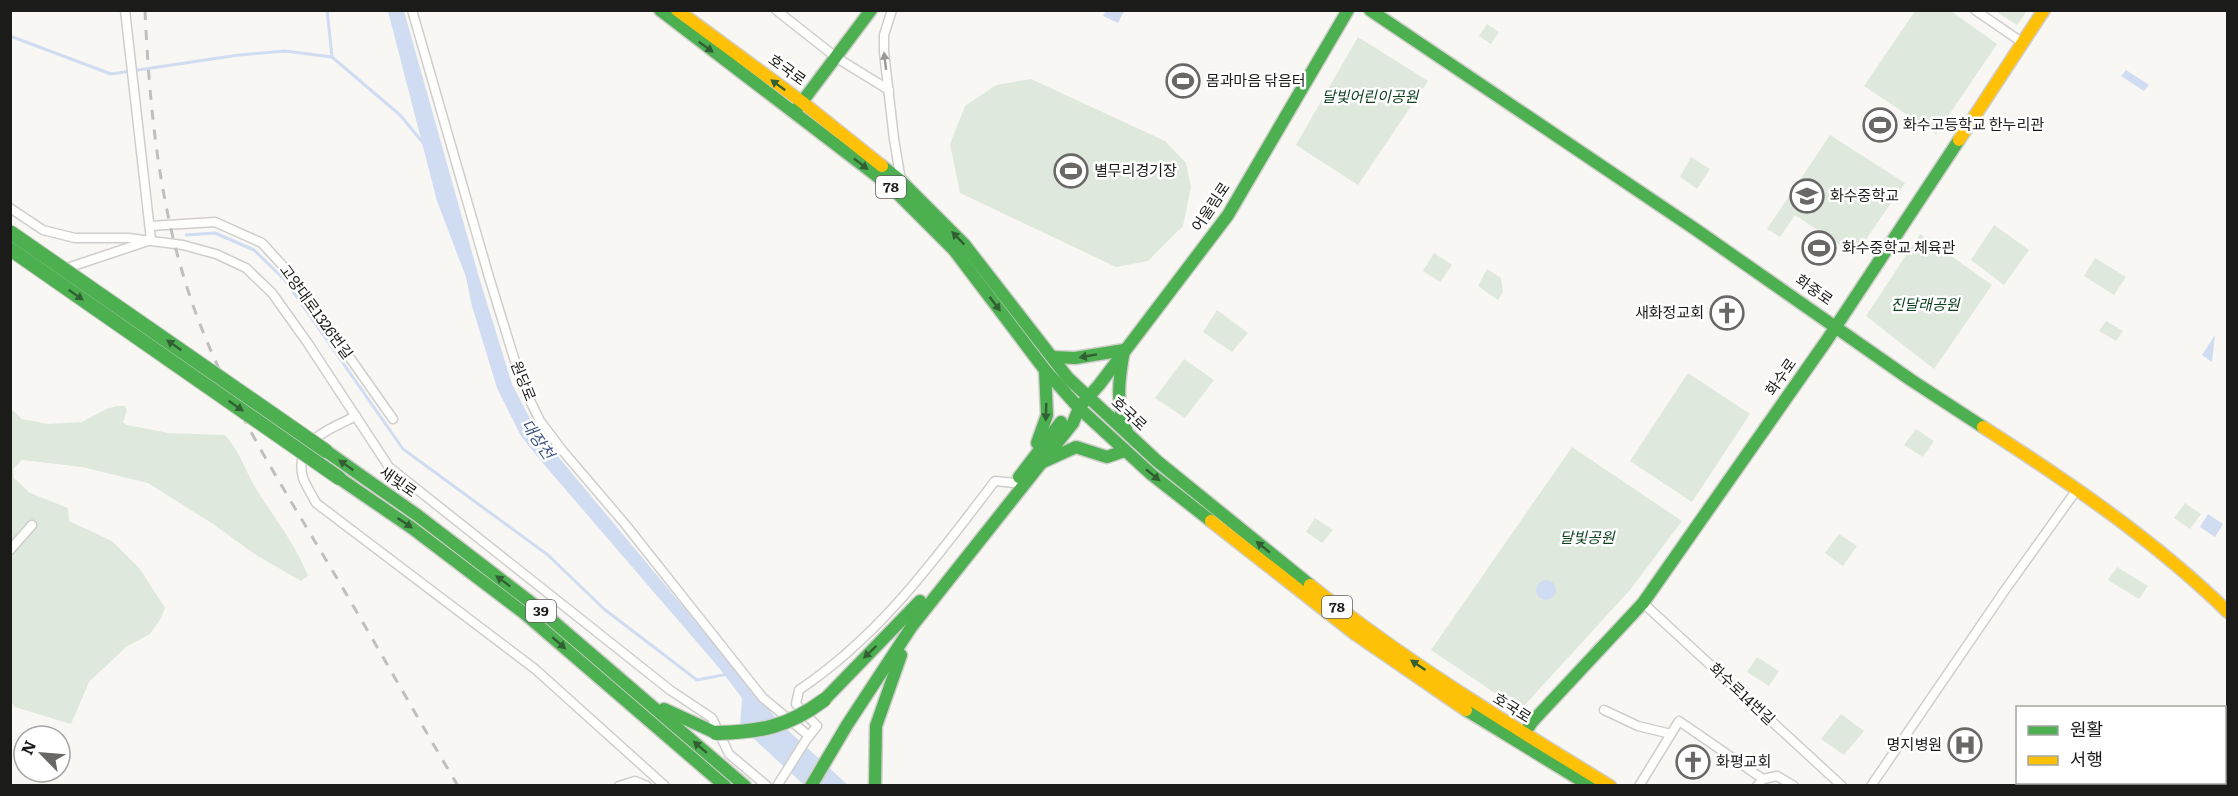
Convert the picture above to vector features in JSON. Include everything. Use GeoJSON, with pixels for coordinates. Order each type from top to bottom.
{"type":"FeatureCollection","features":[{"type":"Feature","properties":{"kind":"main road","name":"호국로"},"geometry":{"type":"LineString","coordinates":[[660,10],[901,181],[964,244],[1052,357],[1083,403],[1124,451],[1354,633],[1464,709],[1610,786]]}},
{"type":"Feature","properties":{"kind":"main road","name":"호국로"},"geometry":{"type":"LineString","coordinates":[[677,10],[798,107],[890,186],[954,250],[1045,370],[1083,403],[1130,437],[1156,461],[1360,625],[1590,786]]}},
{"type":"Feature","properties":{"kind":"main road","name":"어울림로"},"geometry":{"type":"LineString","coordinates":[[1039,457],[1073,423],[1083,403],[1228,215],[1348,10]]}},
{"type":"Feature","properties":{"kind":"main road","name":"화중로"},"geometry":{"type":"LineString","coordinates":[[1370,10],[1568,141],[1835,325],[1925,390],[2078,488],[2197,580],[2228,612]]}},
{"type":"Feature","properties":{"kind":"main road","name":"화수로"},"geometry":{"type":"LineString","coordinates":[[1521,738],[1532,722],[1643,603],[1695,531],[2044,10]]}},
{"type":"Feature","properties":{"kind":"main road"},"geometry":{"type":"LineString","coordinates":[[798,107],[837,58],[866,13]]}},
{"type":"Feature","properties":{"kind":"main road","name":"새빛로"},"geometry":{"type":"LineString","coordinates":[[10,232],[417,515],[533,604],[745,786]]}},
{"type":"Feature","properties":{"kind":"main road","name":"새빛로"},"geometry":{"type":"LineString","coordinates":[[10,249],[412,528],[524,613],[725,786]]}},
{"type":"Feature","properties":{"kind":"main road"},"geometry":{"type":"LineString","coordinates":[[1052,357],[1075,358],[1124,350],[1118,387],[1119,406],[1121,420],[1130,437]]}},
{"type":"Feature","properties":{"kind":"main road"},"geometry":{"type":"LineString","coordinates":[[811,786],[843,723],[912,626],[1039,457],[1038,440],[1045,426],[1047,410],[1045,370]]}},
{"type":"Feature","properties":{"kind":"main road"},"geometry":{"type":"LineString","coordinates":[[643,698],[716,733],[748,733],[769,730],[789,723],[824,700],[912,610],[1015,483],[1039,457],[1076,447],[1107,457],[1124,451]]}},
{"type":"Feature","properties":{"kind":"main road"},"geometry":{"type":"LineString","coordinates":[[803,786],[938,578]]}},
{"type":"Feature","properties":{"kind":"main road"},"geometry":{"type":"LineString","coordinates":[[875,786],[876,726],[888,687],[912,626]]}},
{"type":"Feature","properties":{"kind":"street"},"geometry":{"type":"LineString","coordinates":[[10,261],[67,270],[151,240],[126,10]]}},
{"type":"Feature","properties":{"kind":"street","name":"원당로"},"geometry":{"type":"LineString","coordinates":[[412,10],[522,384],[540,421],[763,698],[808,738]]}},
{"type":"Feature","properties":{"kind":"street"},"geometry":{"type":"LineString","coordinates":[[776,10],[837,58],[889,90]]}},
{"type":"Feature","properties":{"kind":"street"},"geometry":{"type":"LineString","coordinates":[[892,10],[884,35],[894,139],[901,181]]}},
{"type":"Feature","properties":{"kind":"street"},"geometry":{"type":"LineString","coordinates":[[1975,10],[2023,43]]}},
{"type":"Feature","properties":{"kind":"street","name":"고양대로1326번길"},"geometry":{"type":"LineString","coordinates":[[10,208],[43,230],[75,238],[128,238],[183,245],[216,254],[246,268],[272,293],[389,467],[670,690],[712,718],[729,754],[767,786]]}},
{"type":"Feature","properties":{"kind":"street","name":"고양대로1326번길"},"geometry":{"type":"LineString","coordinates":[[150,226],[215,222],[262,243],[293,277],[393,419]]}},
{"type":"Feature","properties":{"kind":"street"},"geometry":{"type":"LineString","coordinates":[[356,416],[316,436],[303,454],[303,477],[316,503],[535,669],[665,786]]}},
{"type":"Feature","properties":{"kind":"street"},"geometry":{"type":"LineString","coordinates":[[779,782],[817,726],[795,704],[799,690],[824,673],[895,608],[919,581],[995,481],[1015,483]]}},
{"type":"Feature","properties":{"kind":"street"},"geometry":{"type":"LineString","coordinates":[[1871,786],[2078,488]]}},
{"type":"Feature","properties":{"kind":"street"},"geometry":{"type":"LineString","coordinates":[[10,550],[32,525]]}},
{"type":"Feature","properties":{"kind":"street","name":"화수로14번길"},"geometry":{"type":"LineString","coordinates":[[1643,603],[1842,786]]}},
{"type":"Feature","properties":{"kind":"street"},"geometry":{"type":"LineString","coordinates":[[1604,710],[1638,726],[1671,734]]}},
{"type":"Feature","properties":{"kind":"street"},"geometry":{"type":"LineString","coordinates":[[1639,786],[1679,722],[1760,782],[1777,776],[1794,786]]}},
{"type":"Feature","properties":{"kind":"street"},"geometry":{"type":"LineString","coordinates":[[619,786],[635,781],[647,786]]}},
{"type":"Feature","properties":{"kind":"green space"},"geometry":{"type":"Polygon","coordinates":[[[1915,11],[1951,11],[1997,44],[1936,134],[1864,86],[1915,11]]]}},
{"type":"Feature","properties":{"kind":"green space"},"geometry":{"type":"Polygon","coordinates":[[[1995,11],[2027,11],[2017,25],[1995,11]]]}},
{"type":"Feature","properties":{"kind":"green space"},"geometry":{"type":"Polygon","coordinates":[[[1487,24],[1499,32],[1491,44],[1479,36],[1487,24]]]}},
{"type":"Feature","properties":{"kind":"green space","name":"달빛어린이공원"},"geometry":{"type":"Polygon","coordinates":[[[1358,37],[1428,81],[1358,185],[1296,145],[1358,37]]]}},
{"type":"Feature","properties":{"kind":"green space"},"geometry":{"type":"Polygon","coordinates":[[[1031,79],[1165,141],[1186,163],[1191,187],[1183,226],[1148,261],[1116,267],[960,193],[950,144],[965,106],[996,85],[1031,79]]]}},
{"type":"Feature","properties":{"kind":"green space"},"geometry":{"type":"Polygon","coordinates":[[[1830,135],[1905,183],[1855,255],[1795,215],[1780,237],[1767,229],[1830,135]]]}},
{"type":"Feature","properties":{"kind":"green space"},"geometry":{"type":"Polygon","coordinates":[[[1691,157],[1710,169],[1697,189],[1680,177],[1691,157]]]}},
{"type":"Feature","properties":{"kind":"green space"},"geometry":{"type":"Polygon","coordinates":[[[1994,225],[2029,250],[2004,285],[1971,260],[1994,225]]]}},
{"type":"Feature","properties":{"kind":"green space","name":"진달래공원"},"geometry":{"type":"Polygon","coordinates":[[[1920,234],[1992,285],[1934,369],[1866,316],[1920,234]]]}},
{"type":"Feature","properties":{"kind":"green space"},"geometry":{"type":"Polygon","coordinates":[[[1434,253],[1452,265],[1440,282],[1423,271],[1434,253]]]}},
{"type":"Feature","properties":{"kind":"green space"},"geometry":{"type":"Polygon","coordinates":[[[2095,258],[2126,277],[2114,295],[2084,276],[2095,258]]]}},
{"type":"Feature","properties":{"kind":"green space"},"geometry":{"type":"Polygon","coordinates":[[[1487,269],[1501,278],[1503,292],[1498,300],[1478,286],[1487,269]]]}},
{"type":"Feature","properties":{"kind":"green space"},"geometry":{"type":"Polygon","coordinates":[[[1217,310],[1248,333],[1232,352],[1203,332],[1217,310]]]}},
{"type":"Feature","properties":{"kind":"green space"},"geometry":{"type":"Polygon","coordinates":[[[2106,321],[2123,331],[2116,341],[2099,331],[2106,321]]]}},
{"type":"Feature","properties":{"kind":"green space"},"geometry":{"type":"Polygon","coordinates":[[[1184,359],[1214,380],[1185,418],[1155,398],[1184,359]]]}},
{"type":"Feature","properties":{"kind":"green space"},"geometry":{"type":"Polygon","coordinates":[[[1688,373],[1750,414],[1692,502],[1630,461],[1688,373]]]}},
{"type":"Feature","properties":{"kind":"green space"},"geometry":{"type":"Polygon","coordinates":[[[125,406],[127,410],[123,422],[127,425],[169,433],[225,435],[291,542],[308,576],[301,581],[256,555],[213,524],[148,483],[82,467],[22,460],[13,469],[14,478],[30,493],[68,508],[69,521],[112,541],[140,569],[165,608],[150,634],[126,647],[89,682],[71,724],[15,707],[10,700],[10,408],[22,419],[48,424],[82,422],[106,409],[125,406]]]}},
{"type":"Feature","properties":{"kind":"green space"},"geometry":{"type":"Polygon","coordinates":[[[1916,429],[1934,441],[1923,457],[1904,445],[1916,429]]]}},
{"type":"Feature","properties":{"kind":"green space","name":"달빛공원"},"geometry":{"type":"Polygon","coordinates":[[[1572,447],[1682,521],[1630,590],[1520,710],[1431,650],[1572,447]]]}},
{"type":"Feature","properties":{"kind":"green space"},"geometry":{"type":"Polygon","coordinates":[[[2185,503],[2201,514],[2190,529],[2174,518],[2185,503]]]}},
{"type":"Feature","properties":{"kind":"green space"},"geometry":{"type":"Polygon","coordinates":[[[1315,518],[1333,530],[1322,543],[1306,532],[1315,518]]]}},
{"type":"Feature","properties":{"kind":"green space"},"geometry":{"type":"Polygon","coordinates":[[[1839,534],[1857,546],[1843,566],[1825,553],[1839,534]]]}},
{"type":"Feature","properties":{"kind":"green space"},"geometry":{"type":"Polygon","coordinates":[[[2117,567],[2148,586],[2139,599],[2108,580],[2117,567]]]}},
{"type":"Feature","properties":{"kind":"green space"},"geometry":{"type":"Polygon","coordinates":[[[1757,657],[1779,671],[1769,686],[1747,672],[1757,657]]]}},
{"type":"Feature","properties":{"kind":"green space"},"geometry":{"type":"Polygon","coordinates":[[[1841,714],[1864,731],[1844,755],[1821,739],[1841,714]]]}},
{"type":"Feature","properties":{"kind":"green space"},"geometry":{"type":"Polygon","coordinates":[[[2163,784],[2165,785],[2110,785],[2163,784]]]}},
{"type":"Feature","properties":{"kind":"water"},"geometry":{"type":"Polygon","coordinates":[[[1106,10],[1124,11],[1118,23],[1103,16],[1106,10]]]}},
{"type":"Feature","properties":{"kind":"water","name":"대장천"},"geometry":{"type":"Polygon","coordinates":[[[388,11],[404,11],[478,274],[512,384],[536,430],[780,723],[848,785],[804,785],[740,726],[742,698],[720,669],[521,436],[497,388],[472,306],[466,277],[437,201],[388,11]]]}},
{"type":"Feature","properties":{"kind":"water"},"geometry":{"type":"Polygon","coordinates":[[[2126,70],[2149,85],[2144,91],[2121,76],[2126,70]]]}},
{"type":"Feature","properties":{"kind":"water"},"geometry":{"type":"Polygon","coordinates":[[[2215,335],[2212,362],[2202,355],[2215,335]]]}},
{"type":"Feature","properties":{"kind":"water"},"geometry":{"type":"Polygon","coordinates":[[[2208,514],[2223,524],[2215,537],[2200,527],[2208,514]]]}},
{"type":"Feature","properties":{"kind":"water"},"geometry":{"type":"Polygon","coordinates":[[[1546,580],[1553,583],[1556,590],[1553,597],[1546,600],[1539,597],[1536,590],[1539,583],[1546,580]]]}},
{"type":"Feature","properties":{"kind":"waterway"},"geometry":{"type":"LineString","coordinates":[[327,10],[332,56]]}},
{"type":"Feature","properties":{"kind":"waterway"},"geometry":{"type":"LineString","coordinates":[[10,36],[111,74],[239,55],[285,51],[332,57],[400,115],[424,144]]}},
{"type":"Feature","properties":{"kind":"waterway"},"geometry":{"type":"LineString","coordinates":[[186,235],[215,233],[254,250],[285,280],[403,449],[548,555],[604,609],[697,680],[728,674]]}},
{"type":"Feature","properties":{"kind":"railway"},"geometry":{"type":"LineString","coordinates":[[145,10],[152,109],[166,207],[182,271],[210,350],[268,462],[458,786]]}},
{"type":"Feature","properties":{"kind":"traffic: fast"},"geometry":{"type":"LineString","coordinates":[[660,10],[890,186],[954,250],[1045,370],[1079,408],[1151,474],[1211,521]]}},
{"type":"Feature","properties":{"kind":"traffic: fast"},"geometry":{"type":"LineString","coordinates":[[796,110],[871,10]]}},
{"type":"Feature","properties":{"kind":"traffic: fast"},"geometry":{"type":"LineString","coordinates":[[1082,404],[1099,385],[1228,215],[1348,10]]}},
{"type":"Feature","properties":{"kind":"traffic: fast"},"geometry":{"type":"LineString","coordinates":[[1370,10],[1983,427]]}},
{"type":"Feature","properties":{"kind":"traffic: fast"},"geometry":{"type":"LineString","coordinates":[[1519,741],[1532,722],[1643,603],[1827,340],[1959,140]]}},
{"type":"Feature","properties":{"kind":"traffic: fast"},"geometry":{"type":"LineString","coordinates":[[882,166],[901,181],[964,244],[1068,378],[1157,461],[1310,585]]}},
{"type":"Feature","properties":{"kind":"traffic: fast"},"geometry":{"type":"LineString","coordinates":[[10,232],[326,451]]}},
{"type":"Feature","properties":{"kind":"traffic: fast"},"geometry":{"type":"LineString","coordinates":[[10,249],[339,478]]}},
{"type":"Feature","properties":{"kind":"traffic: fast"},"geometry":{"type":"LineString","coordinates":[[1052,357],[1075,358],[1124,350],[1119,402],[1127,432]]}},
{"type":"Feature","properties":{"kind":"traffic: fast"},"geometry":{"type":"LineString","coordinates":[[1037,443],[1047,415],[1045,370]]}},
{"type":"Feature","properties":{"kind":"traffic: fast"},"geometry":{"type":"LineString","coordinates":[[811,786],[847,725],[912,626],[1073,423],[1079,408]]}},
{"type":"Feature","properties":{"kind":"traffic: fast"},"geometry":{"type":"LineString","coordinates":[[1019,477],[1061,422]]}},
{"type":"Feature","properties":{"kind":"traffic: fast"},"geometry":{"type":"LineString","coordinates":[[1043,462],[1076,447],[1107,457],[1124,451]]}},
{"type":"Feature","properties":{"kind":"traffic: fast"},"geometry":{"type":"LineString","coordinates":[[326,451],[417,515],[533,604],[745,786]]}},
{"type":"Feature","properties":{"kind":"traffic: fast"},"geometry":{"type":"LineString","coordinates":[[339,478],[412,528],[524,613],[725,786]]}},
{"type":"Feature","properties":{"kind":"traffic: fast"},"geometry":{"type":"LineString","coordinates":[[824,700],[920,601]]}},
{"type":"Feature","properties":{"kind":"traffic: fast"},"geometry":{"type":"LineString","coordinates":[[875,786],[876,726],[901,655]]}},
{"type":"Feature","properties":{"kind":"traffic: fast"},"geometry":{"type":"LineString","coordinates":[[716,733],[773,726],[798,716],[824,700]]}},
{"type":"Feature","properties":{"kind":"traffic: fast"},"geometry":{"type":"LineString","coordinates":[[664,709],[716,733]]}},
{"type":"Feature","properties":{"kind":"traffic: fast"},"geometry":{"type":"LineString","coordinates":[[1466,710],[1590,786]]}},
{"type":"Feature","properties":{"kind":"traffic: slow"},"geometry":{"type":"LineString","coordinates":[[677,10],[802,102],[882,166]]}},
{"type":"Feature","properties":{"kind":"traffic: slow"},"geometry":{"type":"LineString","coordinates":[[1959,140],[2044,10]]}},
{"type":"Feature","properties":{"kind":"traffic: slow"},"geometry":{"type":"LineString","coordinates":[[1983,427],[2048,469],[2141,537],[2228,612]]}},
{"type":"Feature","properties":{"kind":"traffic: slow"},"geometry":{"type":"LineString","coordinates":[[1211,521],[1354,633],[1466,710]]}},
{"type":"Feature","properties":{"kind":"traffic: slow"},"geometry":{"type":"LineString","coordinates":[[1310,585],[1419,665],[1610,786]]}},
{"type":"Feature","properties":{"kind":"place","name":"몸과마음 닦음터"},"geometry":{"type":"Point","coordinates":[1183,81]}},
{"type":"Feature","properties":{"kind":"place","name":"화수고등학교 한누리관"},"geometry":{"type":"Point","coordinates":[1880,125]}},
{"type":"Feature","properties":{"kind":"place","name":"별무리경기장"},"geometry":{"type":"Point","coordinates":[1071,171]}},
{"type":"Feature","properties":{"kind":"place","name":"화수중학교"},"geometry":{"type":"Point","coordinates":[1807,196]}},
{"type":"Feature","properties":{"kind":"place","name":"화수중학교 체육관"},"geometry":{"type":"Point","coordinates":[1819,248]}},
{"type":"Feature","properties":{"kind":"place","name":"새화정교회"},"geometry":{"type":"Point","coordinates":[1727,313]}},
{"type":"Feature","properties":{"kind":"place","name":"명지병원"},"geometry":{"type":"Point","coordinates":[1965,745]}},
{"type":"Feature","properties":{"kind":"place","name":"화평교회"},"geometry":{"type":"Point","coordinates":[1693,762]}}]}
